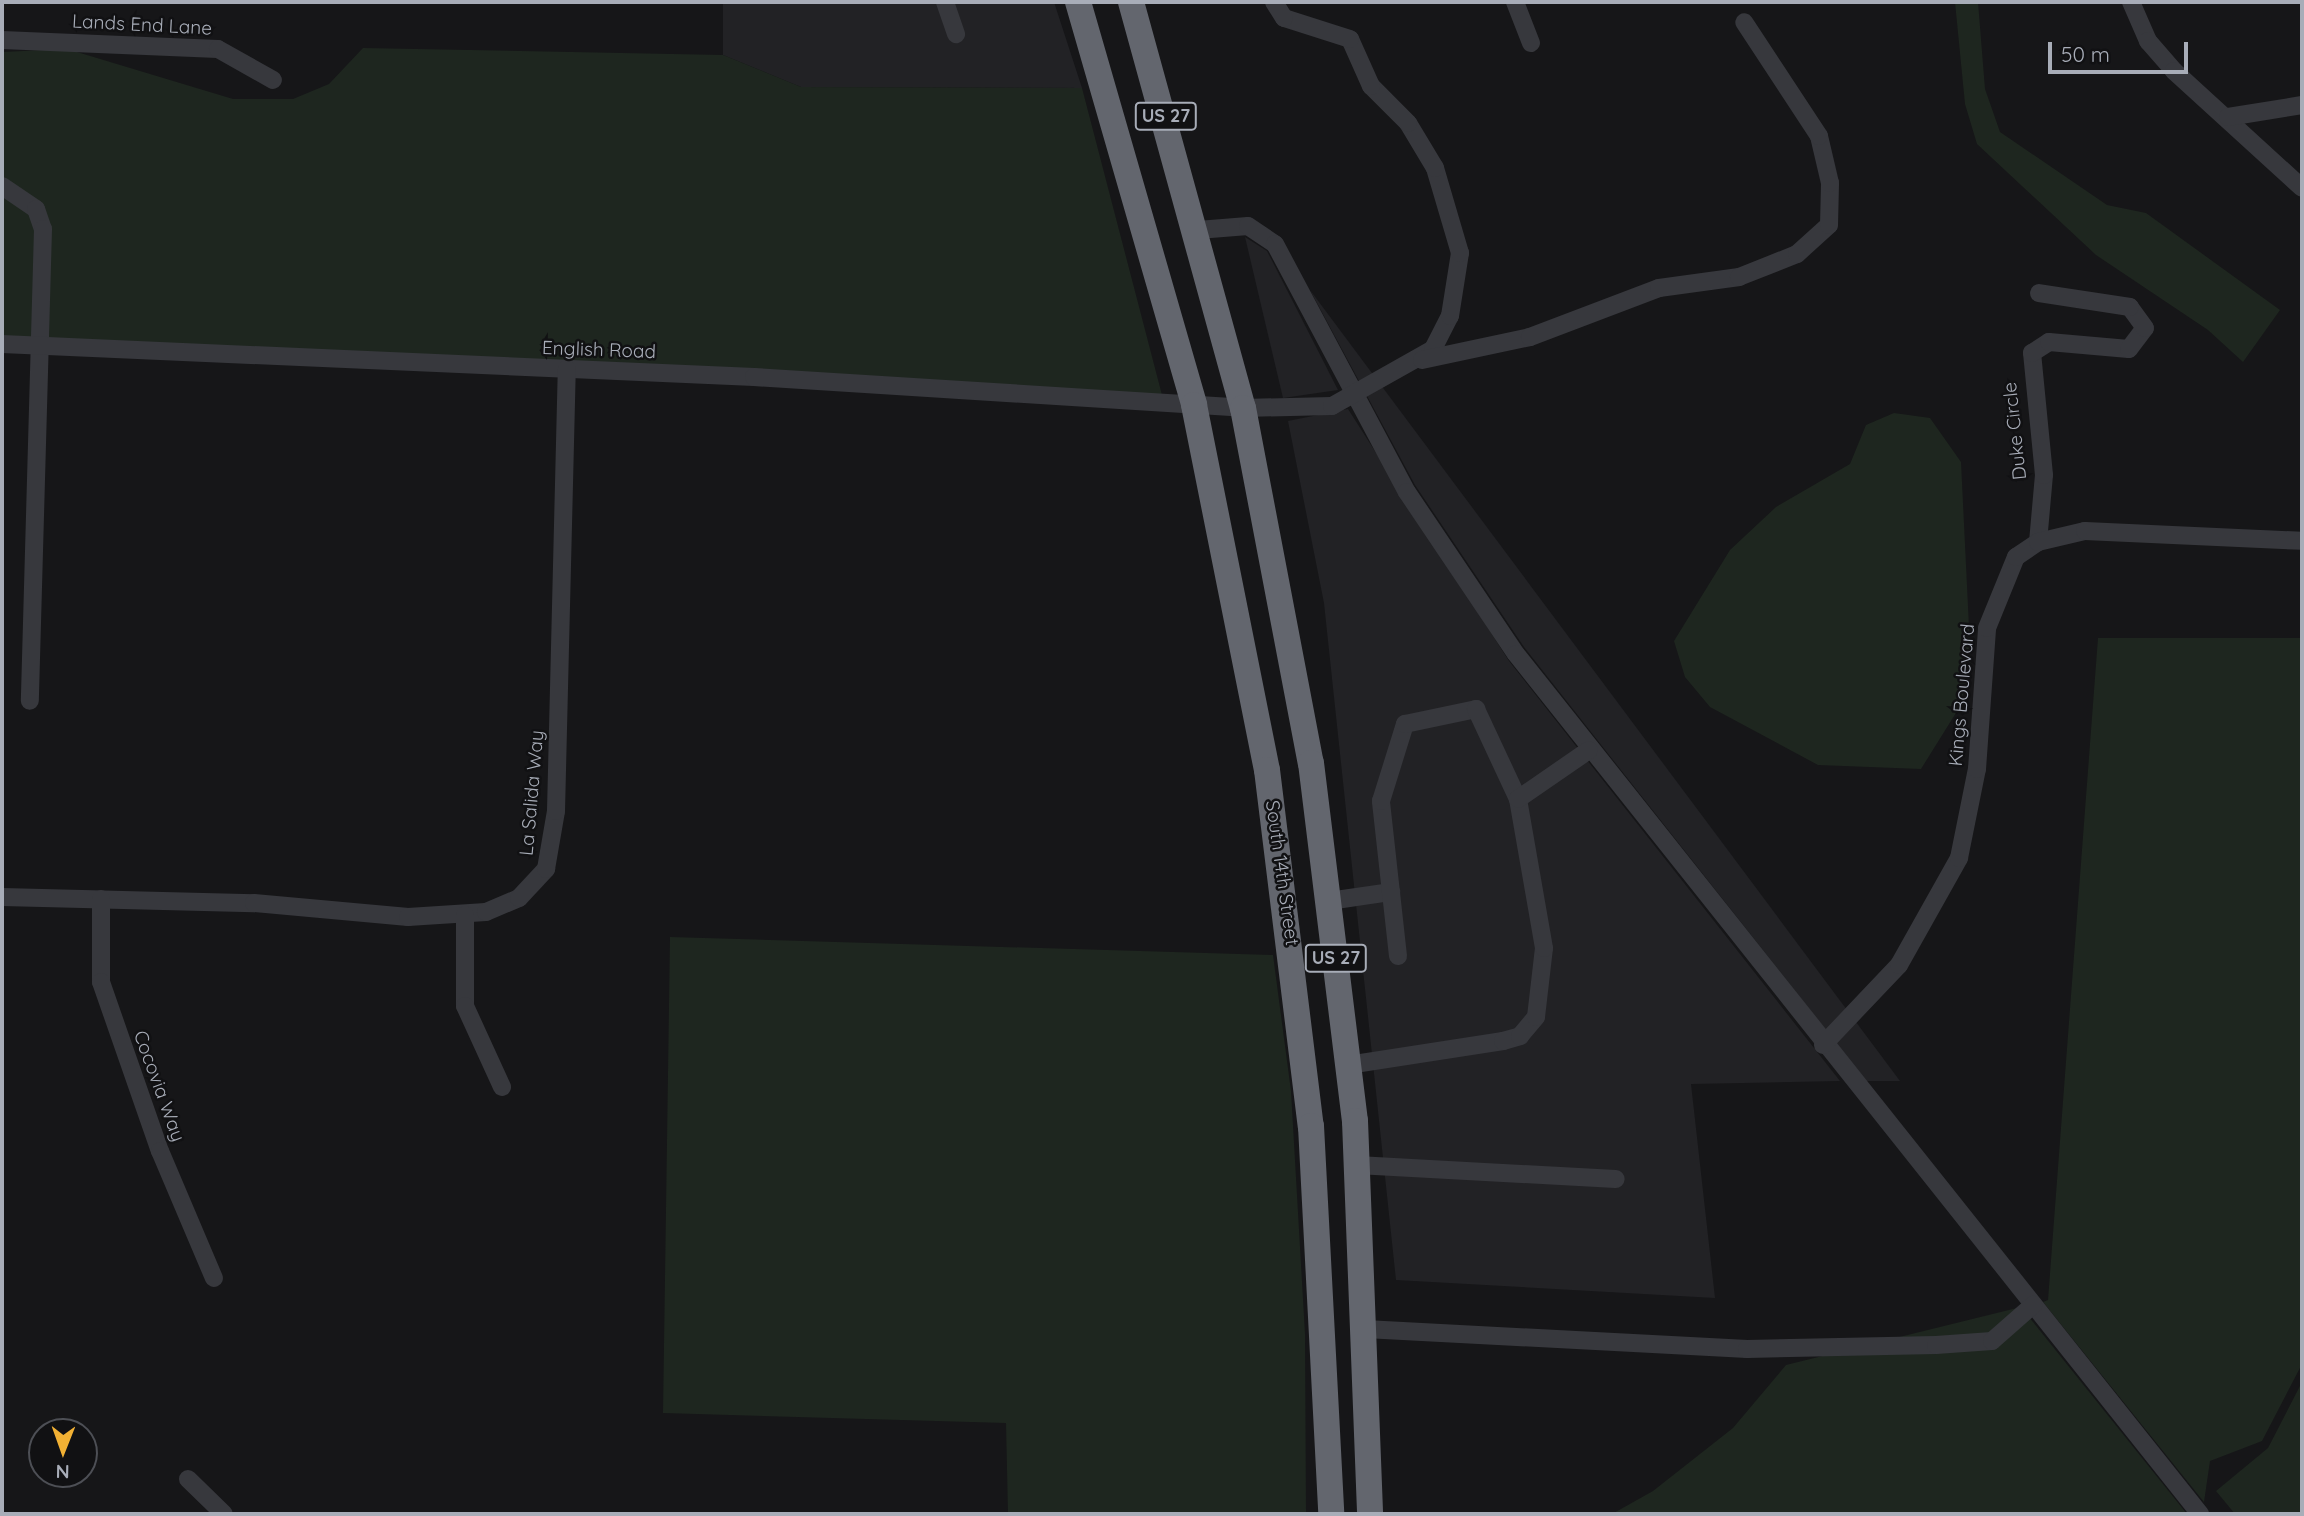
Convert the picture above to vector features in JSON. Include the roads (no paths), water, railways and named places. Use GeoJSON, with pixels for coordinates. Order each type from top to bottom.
{"type":"FeatureCollection","features":[{"type":"Feature","properties":{"kind":"highway","name":"US 27"},"geometry":{"type":"LineString","coordinates":[[1078,2],[1194,405]]}},
{"type":"Feature","properties":{"kind":"highway","name":"US 27"},"geometry":{"type":"LineString","coordinates":[[1131,2],[1198,230],[1243,408],[1293,657],[1329,901],[1348,1065],[1357,1166],[1366,1329],[1370,1514]]}},
{"type":"Feature","properties":{"kind":"highway","name":"South 14th Street"},"geometry":{"type":"LineString","coordinates":[[1194,405],[1250,670],[1284,879],[1322,1274],[1331,1514]]}},
{"type":"Feature","properties":{"kind":"highway"},"geometry":{"type":"LineString","coordinates":[[1322,1274],[1338,1310],[1366,1329]]}},
{"type":"Feature","properties":{"kind":"street"},"geometry":{"type":"LineString","coordinates":[[946,2],[956,34]]}},
{"type":"Feature","properties":{"kind":"street"},"geometry":{"type":"LineString","coordinates":[[1275,2],[1284,18],[1350,39],[1371,86],[1408,123],[1444,188],[1456,226],[1459,273],[1444,334],[1422,360]]}},
{"type":"Feature","properties":{"kind":"street"},"geometry":{"type":"LineString","coordinates":[[1515,2],[1531,43]]}},
{"type":"Feature","properties":{"kind":"street"},"geometry":{"type":"LineString","coordinates":[[2131,2],[2148,41],[2302,188]]}},
{"type":"Feature","properties":{"kind":"street"},"geometry":{"type":"LineString","coordinates":[[1422,360],[1530,337],[1659,288],[1739,277],[1797,254],[1829,225],[1830,184],[1819,136],[1744,22]]}},
{"type":"Feature","properties":{"kind":"street","name":"Lands End Lane"},"geometry":{"type":"LineString","coordinates":[[2,40],[218,49],[273,80]]}},
{"type":"Feature","properties":{"kind":"street"},"geometry":{"type":"LineString","coordinates":[[2228,117],[2302,105]]}},
{"type":"Feature","properties":{"kind":"street"},"geometry":{"type":"LineString","coordinates":[[2,186],[36,209],[43,229],[36,346],[30,701]]}},
{"type":"Feature","properties":{"kind":"street"},"geometry":{"type":"LineString","coordinates":[[1198,230],[1248,226],[1275,244],[1352,395],[1451,561],[1589,750],[2200,1514]]}},
{"type":"Feature","properties":{"kind":"street","name":"Duke Circle"},"geometry":{"type":"LineString","coordinates":[[2038,541],[2044,475],[2032,353],[2049,342],[2129,349],[2145,328],[2130,307],[2039,293]]}},
{"type":"Feature","properties":{"kind":"street","name":"English Road"},"geometry":{"type":"LineString","coordinates":[[2,344],[567,369],[1243,408],[1316,409],[1352,395],[1422,360]]}},
{"type":"Feature","properties":{"kind":"street","name":"La Salida Way"},"geometry":{"type":"LineString","coordinates":[[2,897],[465,915],[519,898],[551,858],[567,369]]}},
{"type":"Feature","properties":{"kind":"street","name":"Kings Boulevard"},"geometry":{"type":"LineString","coordinates":[[1823,1045],[1899,965],[1947,886],[1978,768],[1992,603],[2016,557],[2038,541],[2085,531],[2302,541]]}},
{"type":"Feature","properties":{"kind":"street"},"geometry":{"type":"LineString","coordinates":[[1348,1065],[1503,1041],[1520,1036],[1536,1017],[1544,948],[1518,799],[1476,709],[1405,724],[1381,802],[1398,956]]}},
{"type":"Feature","properties":{"kind":"street"},"geometry":{"type":"LineString","coordinates":[[1518,799],[1589,750]]}},
{"type":"Feature","properties":{"kind":"street"},"geometry":{"type":"LineString","coordinates":[[1329,901],[1391,892]]}},
{"type":"Feature","properties":{"kind":"street","name":"Cocovia Way"},"geometry":{"type":"LineString","coordinates":[[101,899],[101,982],[160,1151],[215,1278]]}},
{"type":"Feature","properties":{"kind":"street"},"geometry":{"type":"LineString","coordinates":[[465,915],[466,1006],[502,1087]]}},
{"type":"Feature","properties":{"kind":"street"},"geometry":{"type":"LineString","coordinates":[[1357,1166],[1616,1179]]}},
{"type":"Feature","properties":{"kind":"street"},"geometry":{"type":"LineString","coordinates":[[1366,1329],[1747,1349],[1936,1345],[1993,1341],[2033,1305]]}},
{"type":"Feature","properties":{"kind":"street"},"geometry":{"type":"LineString","coordinates":[[188,1479],[224,1514]]}}]}
